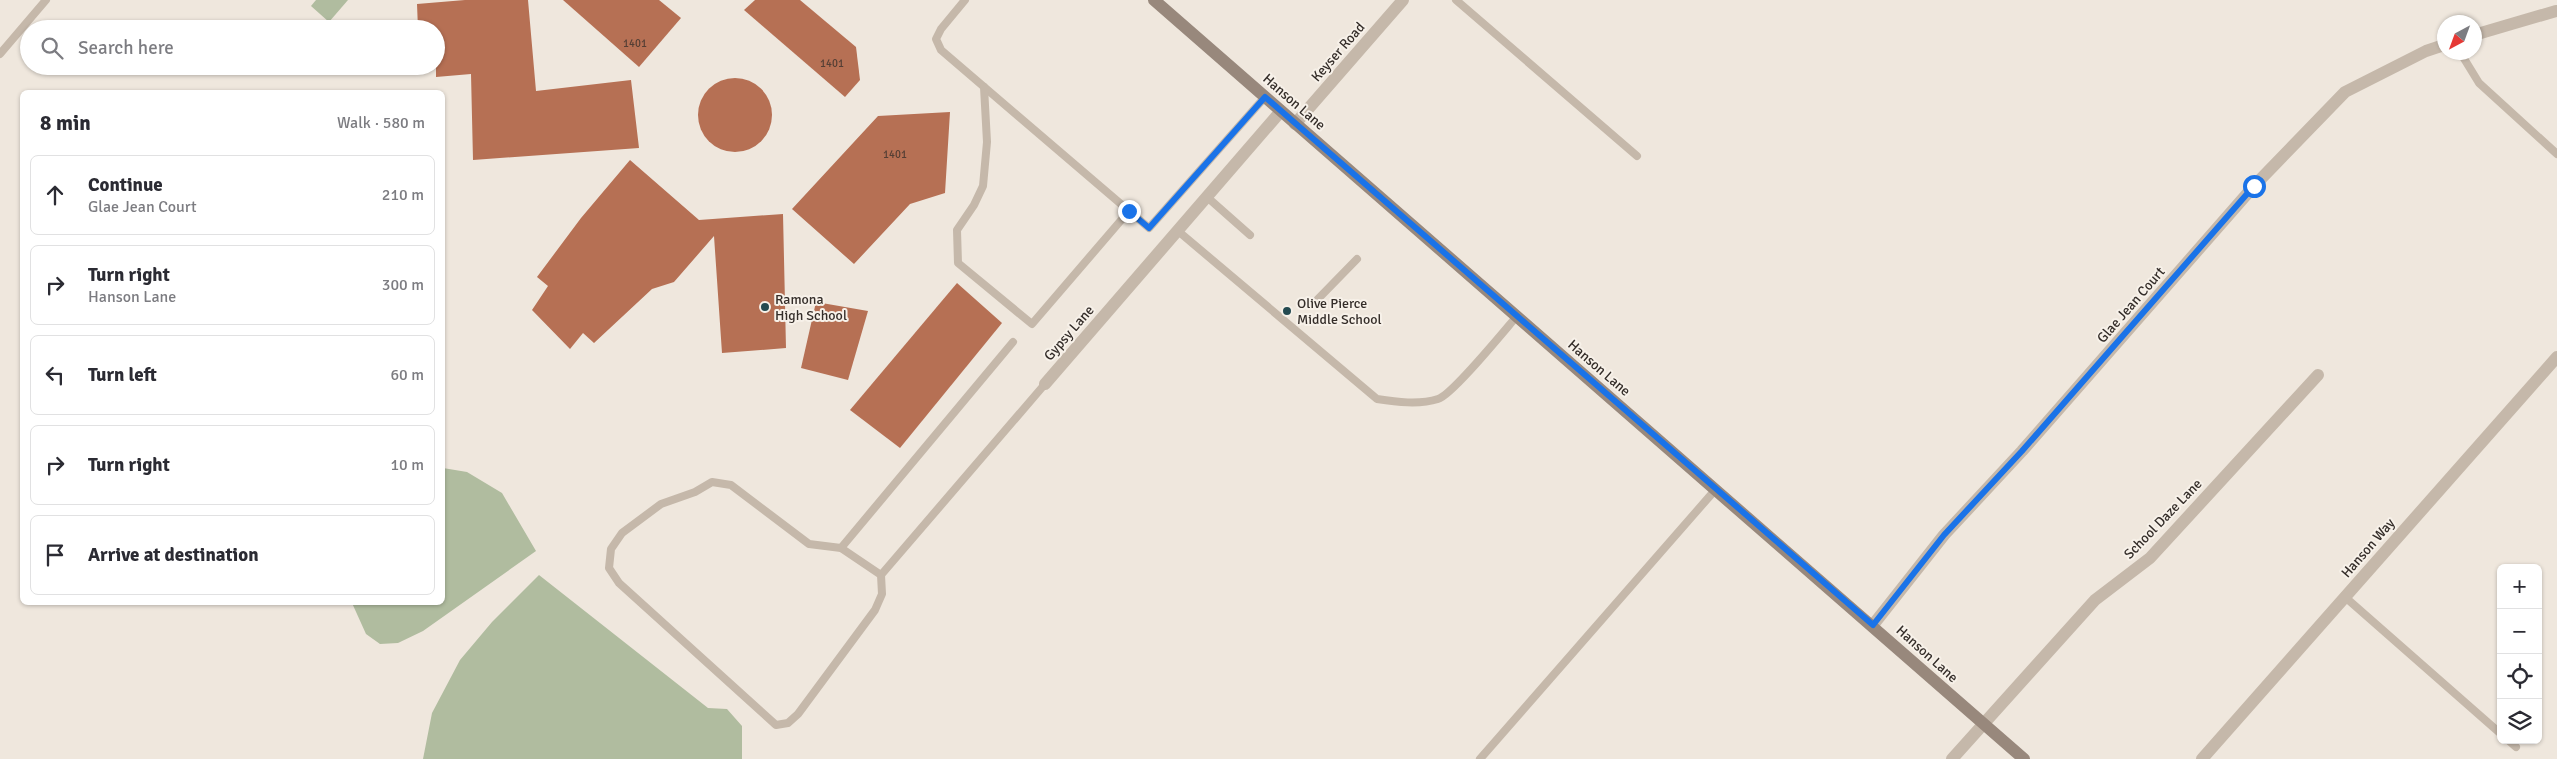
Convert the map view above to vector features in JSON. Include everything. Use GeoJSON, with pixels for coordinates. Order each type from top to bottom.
{"type":"FeatureCollection","features":[{"type":"Feature","properties":{"kind":"main road","name":"Hanson Lane"},"geometry":{"type":"LineString","coordinates":[[1154,0],[1873,625],[2024,759]]}},
{"type":"Feature","properties":{"kind":"street","name":"Keyser Road"},"geometry":{"type":"LineString","coordinates":[[1295,124],[1403,0]]}},
{"type":"Feature","properties":{"kind":"street"},"geometry":{"type":"LineString","coordinates":[[2482,33],[2556,11]]}},
{"type":"Feature","properties":{"kind":"street","name":"Glae Jean Court"},"geometry":{"type":"LineString","coordinates":[[1873,625],[1944,535],[2022,451],[2254,186],[2345,92],[2437,48]]}},
{"type":"Feature","properties":{"kind":"street","name":"Gypsy Lane"},"geometry":{"type":"LineString","coordinates":[[1045,384],[1281,111]]}},
{"type":"Feature","properties":{"kind":"street","name":"Hanson Way"},"geometry":{"type":"LineString","coordinates":[[2202,759],[2557,357]]}},
{"type":"Feature","properties":{"kind":"street","name":"School Daze Lane"},"geometry":{"type":"LineString","coordinates":[[1952,759],[2095,600],[2150,558],[2318,374]]}},
{"type":"Feature","properties":{"kind":"lane"},"geometry":{"type":"LineString","coordinates":[[29,20],[46,0]]}},
{"type":"Feature","properties":{"kind":"lane"},"geometry":{"type":"LineString","coordinates":[[965,0],[941,29],[936,39],[941,50],[1149,228],[1265,97]]}},
{"type":"Feature","properties":{"kind":"lane"},"geometry":{"type":"LineString","coordinates":[[1456,0],[1637,156]]}},
{"type":"Feature","properties":{"kind":"lane"},"geometry":{"type":"LineString","coordinates":[[0,54],[20,31]]}},
{"type":"Feature","properties":{"kind":"lane"},"geometry":{"type":"LineString","coordinates":[[2465,60],[2479,83],[2557,154]]}},
{"type":"Feature","properties":{"kind":"lane"},"geometry":{"type":"LineString","coordinates":[[984,87],[987,142],[983,186],[974,205],[957,230],[958,264],[1032,324],[1129,211]]}},
{"type":"Feature","properties":{"kind":"lane"},"geometry":{"type":"LineString","coordinates":[[1207,197],[1250,235]]}},
{"type":"Feature","properties":{"kind":"lane"},"geometry":{"type":"LineString","coordinates":[[1178,231],[1377,399],[1399,402],[1439,399],[1458,382],[1517,316]]}},
{"type":"Feature","properties":{"kind":"lane"},"geometry":{"type":"LineString","coordinates":[[1316,301],[1357,259]]}},
{"type":"Feature","properties":{"kind":"lane"},"geometry":{"type":"LineString","coordinates":[[841,548],[1013,342]]}},
{"type":"Feature","properties":{"kind":"lane","name":"Gypsy Lane"},"geometry":{"type":"LineString","coordinates":[[881,575],[1045,384]]}},
{"type":"Feature","properties":{"kind":"lane"},"geometry":{"type":"LineString","coordinates":[[712,482],[732,485],[808,544],[841,548],[881,575],[882,594],[875,610],[798,714],[788,722],[776,724],[619,584],[609,568],[611,549],[622,533],[661,504],[695,492],[712,482]]}},
{"type":"Feature","properties":{"kind":"lane"},"geometry":{"type":"LineString","coordinates":[[1480,759],[1716,489]]}},
{"type":"Feature","properties":{"kind":"lane"},"geometry":{"type":"LineString","coordinates":[[2345,597],[2497,730]]}},
{"type":"Feature","properties":{"kind":"lane"},"geometry":{"type":"LineString","coordinates":[[2513,744],[2516,747]]}},
{"type":"Feature","properties":{"kind":"green space"},"geometry":{"type":"Polygon","coordinates":[[[316,0],[348,0],[331,20],[327,20],[311,6],[316,0]]]}},
{"type":"Feature","properties":{"kind":"green space"},"geometry":{"type":"Polygon","coordinates":[[[445,468],[467,472],[502,493],[536,551],[423,631],[398,643],[380,644],[366,634],[353,605],[445,605],[445,468]]]}},
{"type":"Feature","properties":{"kind":"green space"},"geometry":{"type":"Polygon","coordinates":[[[539,575],[708,708],[727,709],[742,726],[742,759],[423,759],[432,713],[460,660],[492,622],[539,575]]]}},
{"type":"Feature","properties":{"kind":"building"},"geometry":{"type":"Polygon","coordinates":[[[465,0],[528,0],[536,91],[631,80],[639,148],[473,160],[471,74],[436,77],[436,75],[445,75],[445,20],[418,20],[417,4],[465,0]]]}},
{"type":"Feature","properties":{"kind":"building"},"geometry":{"type":"Polygon","coordinates":[[[563,0],[659,0],[681,18],[639,67],[563,0]]]}},
{"type":"Feature","properties":{"kind":"building"},"geometry":{"type":"Polygon","coordinates":[[[755,0],[800,0],[856,47],[860,80],[845,97],[744,10],[755,0]]]}},
{"type":"Feature","properties":{"kind":"building"},"geometry":{"type":"Polygon","coordinates":[[[728,78],[742,78],[756,84],[766,94],[772,108],[770,129],[756,146],[742,152],[728,152],[714,146],[704,136],[698,122],[698,108],[704,94],[714,84],[728,78]]]}},
{"type":"Feature","properties":{"kind":"building"},"geometry":{"type":"Polygon","coordinates":[[[950,112],[945,193],[910,204],[854,264],[792,209],[878,116],[950,112]]]}},
{"type":"Feature","properties":{"kind":"building"},"geometry":{"type":"Polygon","coordinates":[[[630,160],[699,220],[783,214],[786,348],[722,353],[714,236],[674,282],[652,289],[594,343],[583,333],[570,349],[532,310],[548,286],[537,277],[581,218],[630,160]]]}},
{"type":"Feature","properties":{"kind":"building"},"geometry":{"type":"Polygon","coordinates":[[[957,283],[1002,323],[900,448],[850,410],[957,283]]]}},
{"type":"Feature","properties":{"kind":"building"},"geometry":{"type":"Polygon","coordinates":[[[816,302],[868,311],[848,380],[801,368],[816,302]]]}},
{"type":"Feature","properties":{"kind":"place","name":"Ramona High School"},"geometry":{"type":"Point","coordinates":[765,307]}},
{"type":"Feature","properties":{"kind":"place","name":"Olive Pierce Middle School"},"geometry":{"type":"Point","coordinates":[1287,311]}},
{"type":"Feature","properties":{"kind":"route"},"geometry":{"type":"LineString","coordinates":[[1129,211],[1149,228],[1265,97],[1873,625],[1944,535],[2022,451],[2254,186]]}}]}
